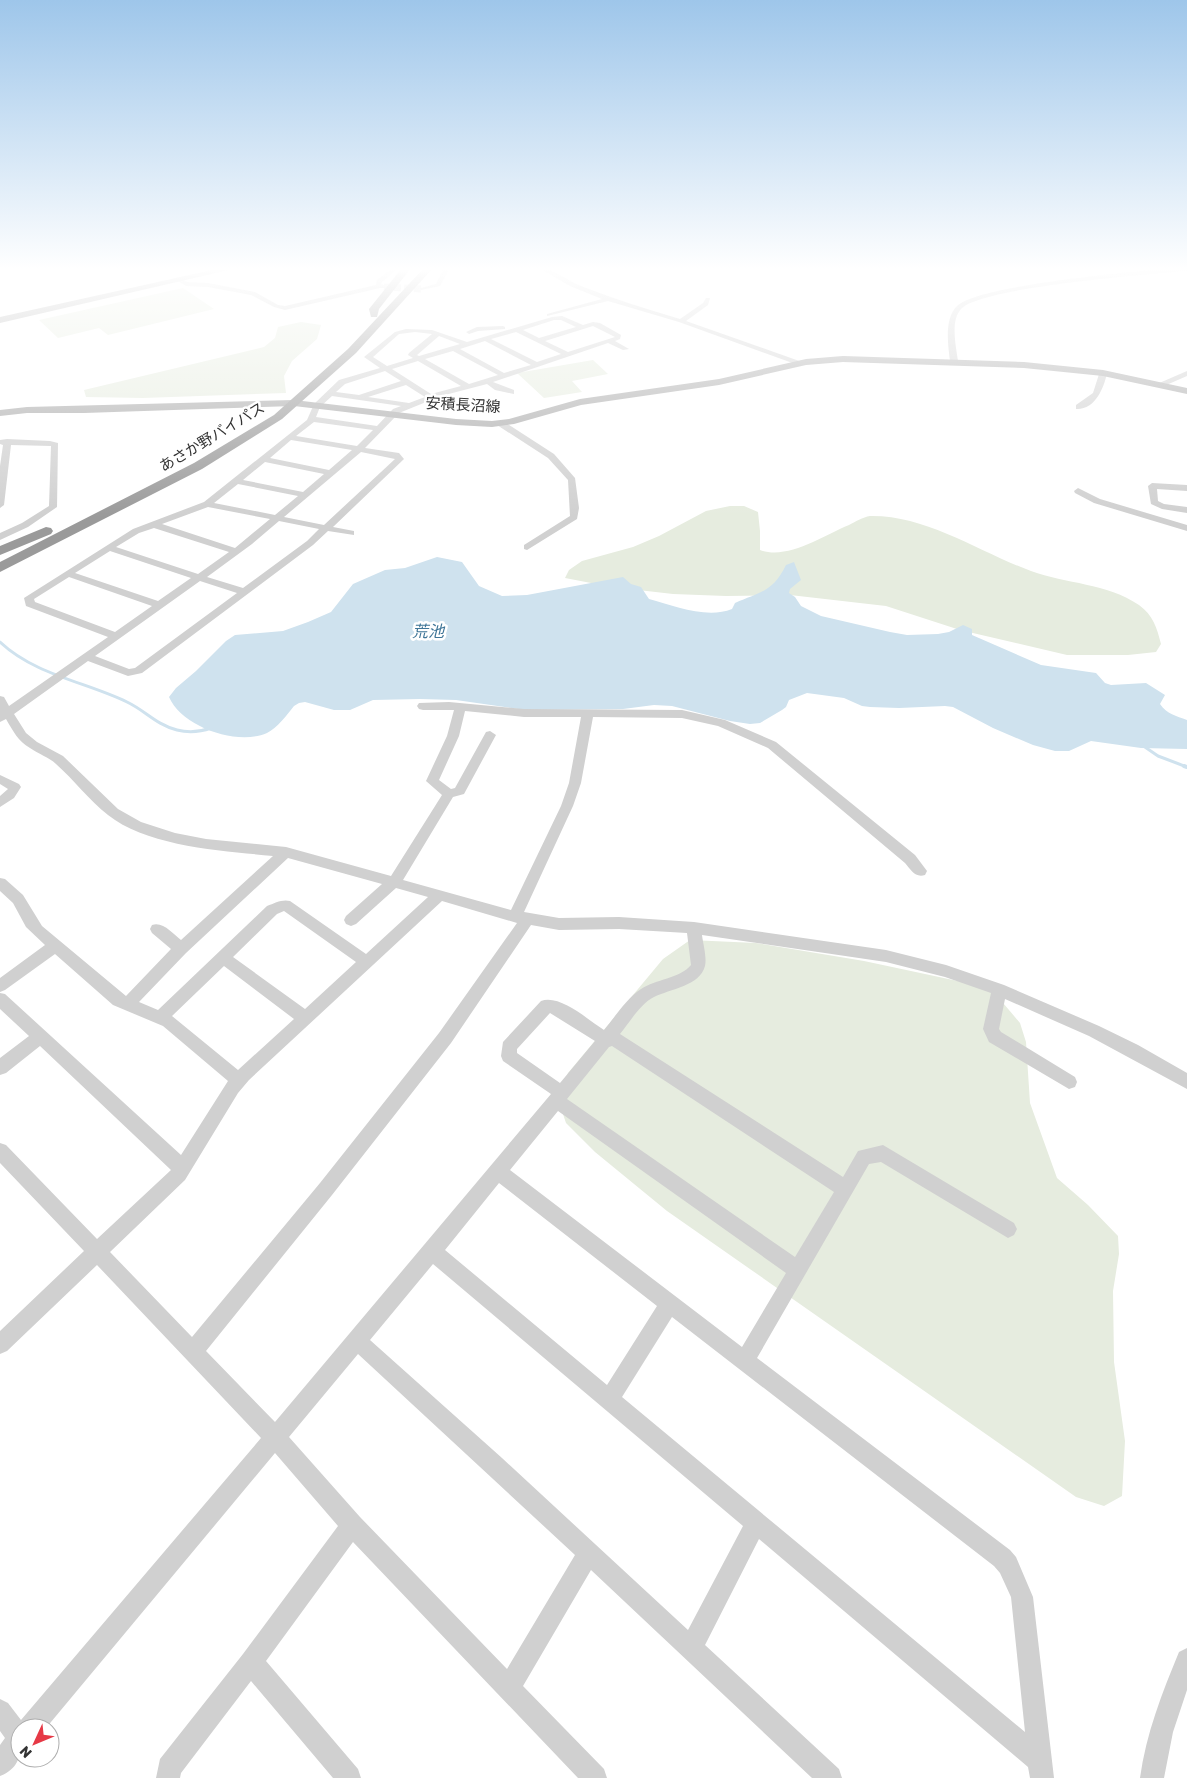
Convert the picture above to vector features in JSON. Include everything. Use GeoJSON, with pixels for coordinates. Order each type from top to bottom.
{"type":"FeatureCollection","features":[{"type":"Feature","properties":{"kind":"highway","name":"あさか野バイパス"},"geometry":{"type":"LineString","coordinates":[[288,403],[341,351]]}},
{"type":"Feature","properties":{"kind":"highway","name":"あさか野バイパス"},"geometry":{"type":"LineString","coordinates":[[0,568],[160,482],[237,436],[288,403],[352,351]]}},
{"type":"Feature","properties":{"kind":"highway","name":"あさか野バイパス"},"geometry":{"type":"LineString","coordinates":[[0,560],[160,482]]}},
{"type":"Feature","properties":{"kind":"highway"},"geometry":{"type":"LineString","coordinates":[[0,551],[127,491],[160,482]]}},
{"type":"Feature","properties":{"kind":"highway"},"geometry":{"type":"LineString","coordinates":[[0,581],[145,497],[160,482]]}},
{"type":"Feature","properties":{"kind":"main road","name":"安積長沼線"},"geometry":{"type":"LineString","coordinates":[[0,413],[26,410],[84,410],[288,403],[470,423],[500,423],[580,402],[727,380],[801,363],[843,359],[1024,364],[1103,373],[1187,391]]}},
{"type":"Feature","properties":{"kind":"street"},"geometry":{"type":"LineString","coordinates":[[375,351],[368,357],[431,397]]}},
{"type":"Feature","properties":{"kind":"street"},"geometry":{"type":"LineString","coordinates":[[415,351],[412,353],[419,358],[468,387]]}},
{"type":"Feature","properties":{"kind":"street"},"geometry":{"type":"LineString","coordinates":[[116,636],[28,603],[29,598],[136,531],[207,504],[312,419],[317,406],[342,382],[443,351]]}},
{"type":"Feature","properties":{"kind":"street"},"geometry":{"type":"LineString","coordinates":[[458,351],[504,376]]}},
{"type":"Feature","properties":{"kind":"street"},"geometry":{"type":"LineString","coordinates":[[509,351],[537,365]]}},
{"type":"Feature","properties":{"kind":"street"},"geometry":{"type":"LineString","coordinates":[[560,351],[568,355]]}},
{"type":"Feature","properties":{"kind":"street"},"geometry":{"type":"LineString","coordinates":[[4,715],[279,519],[359,449],[398,410],[431,397],[485,382],[580,351]]}},
{"type":"Feature","properties":{"kind":"street"},"geometry":{"type":"LineString","coordinates":[[767,351],[801,363]]}},
{"type":"Feature","properties":{"kind":"street"},"geometry":{"type":"LineString","coordinates":[[953,351],[954,361]]}},
{"type":"Feature","properties":{"kind":"street"},"geometry":{"type":"LineString","coordinates":[[1079,407],[1093,400],[1099,391],[1103,373]]}},
{"type":"Feature","properties":{"kind":"street"},"geometry":{"type":"LineString","coordinates":[[1161,384],[1187,373]]}},
{"type":"Feature","properties":{"kind":"street"},"geometry":{"type":"LineString","coordinates":[[359,398],[407,382]]}},
{"type":"Feature","properties":{"kind":"street"},"geometry":{"type":"LineString","coordinates":[[485,382],[498,392]]}},
{"type":"Feature","properties":{"kind":"street"},"geometry":{"type":"LineString","coordinates":[[485,382],[511,392]]}},
{"type":"Feature","properties":{"kind":"street"},"geometry":{"type":"LineString","coordinates":[[329,393],[410,406]]}},
{"type":"Feature","properties":{"kind":"street"},"geometry":{"type":"LineString","coordinates":[[312,419],[379,429]]}},
{"type":"Feature","properties":{"kind":"street"},"geometry":{"type":"LineString","coordinates":[[500,423],[551,456],[572,480],[575,498],[574,517],[560,528],[527,547]]}},
{"type":"Feature","properties":{"kind":"street"},"geometry":{"type":"LineString","coordinates":[[87,657],[128,673],[138,671],[326,528],[400,459],[396,455],[290,438]]}},
{"type":"Feature","properties":{"kind":"street"},"geometry":{"type":"LineString","coordinates":[[0,505],[3,441],[55,445],[54,505],[43,515],[0,537]]}},
{"type":"Feature","properties":{"kind":"street"},"geometry":{"type":"LineString","coordinates":[[264,459],[331,473]]}},
{"type":"Feature","properties":{"kind":"street"},"geometry":{"type":"LineString","coordinates":[[237,481],[306,495]]}},
{"type":"Feature","properties":{"kind":"street"},"geometry":{"type":"LineString","coordinates":[[1187,488],[1156,484],[1152,486],[1154,502],[1162,506],[1187,510]]}},
{"type":"Feature","properties":{"kind":"street"},"geometry":{"type":"LineString","coordinates":[[1078,491],[1097,501],[1157,517],[1187,528]]}},
{"type":"Feature","properties":{"kind":"street"},"geometry":{"type":"LineString","coordinates":[[207,504],[351,533]]}},
{"type":"Feature","properties":{"kind":"street"},"geometry":{"type":"LineString","coordinates":[[152,524],[235,551]]}},
{"type":"Feature","properties":{"kind":"street"},"geometry":{"type":"LineString","coordinates":[[109,548],[244,592]]}},
{"type":"Feature","properties":{"kind":"street"},"geometry":{"type":"LineString","coordinates":[[68,574],[159,605]]}},
{"type":"Feature","properties":{"kind":"street"},"geometry":{"type":"LineString","coordinates":[[0,700],[4,715],[28,741],[59,759],[103,805],[126,820],[153,831],[190,841],[286,852],[521,918],[559,924],[619,923],[694,928],[886,956],[946,971],[999,990],[1094,1031],[1187,1082]]}},
{"type":"Feature","properties":{"kind":"street"},"geometry":{"type":"LineString","coordinates":[[423,706],[524,714],[682,714],[721,723],[772,745],[910,858],[920,871]]}},
{"type":"Feature","properties":{"kind":"street"},"geometry":{"type":"LineString","coordinates":[[449,794],[432,781],[453,736],[460,708]]}},
{"type":"Feature","properties":{"kind":"street"},"geometry":{"type":"LineString","coordinates":[[192,1351],[326,1189],[445,1038],[521,918],[575,783],[588,713]]}},
{"type":"Feature","properties":{"kind":"street"},"geometry":{"type":"LineString","coordinates":[[351,920],[394,882],[449,794],[460,791],[490,735]]}},
{"type":"Feature","properties":{"kind":"street"},"geometry":{"type":"LineString","coordinates":[[0,779],[15,787],[10,795],[0,802]]}},
{"type":"Feature","properties":{"kind":"street"},"geometry":{"type":"LineString","coordinates":[[127,1005],[181,949],[286,852]]}},
{"type":"Feature","properties":{"kind":"street"},"geometry":{"type":"LineString","coordinates":[[0,883],[18,899],[31,923],[113,996],[127,1005],[161,1017],[238,1080]]}},
{"type":"Feature","properties":{"kind":"street"},"geometry":{"type":"LineString","coordinates":[[0,1344],[183,1169],[238,1080],[440,895]]}},
{"type":"Feature","properties":{"kind":"street"},"geometry":{"type":"LineString","coordinates":[[161,1017],[272,910],[287,905],[367,962]]}},
{"type":"Feature","properties":{"kind":"street"},"geometry":{"type":"LineString","coordinates":[[38,1718],[276,1438],[636,1003],[647,993],[689,976],[695,971],[698,966],[694,928]]}},
{"type":"Feature","properties":{"kind":"street"},"geometry":{"type":"LineString","coordinates":[[157,929],[181,949]]}},
{"type":"Feature","properties":{"kind":"street"},"geometry":{"type":"LineString","coordinates":[[0,986],[56,946]]}},
{"type":"Feature","properties":{"kind":"street"},"geometry":{"type":"LineString","coordinates":[[223,956],[305,1018]]}},
{"type":"Feature","properties":{"kind":"street"},"geometry":{"type":"LineString","coordinates":[[999,990],[992,1029],[995,1037],[1069,1082]]}},
{"type":"Feature","properties":{"kind":"street"},"geometry":{"type":"LineString","coordinates":[[0,999],[183,1169]]}},
{"type":"Feature","properties":{"kind":"street"},"geometry":{"type":"LineString","coordinates":[[798,1270],[559,1097],[509,1056],[509,1047],[546,1006],[554,1006],[844,1188]]}},
{"type":"Feature","properties":{"kind":"street"},"geometry":{"type":"LineString","coordinates":[[0,1068],[39,1036]]}},
{"type":"Feature","properties":{"kind":"street"},"geometry":{"type":"LineString","coordinates":[[0,1151],[276,1438],[352,1525],[595,1778]]}},
{"type":"Feature","properties":{"kind":"street"},"geometry":{"type":"LineString","coordinates":[[745,1361],[844,1188],[864,1157],[881,1152],[1008,1229]]}},
{"type":"Feature","properties":{"kind":"street"},"geometry":{"type":"LineString","coordinates":[[497,1171],[1002,1558],[1008,1565],[1022,1597],[1041,1769]]}},
{"type":"Feature","properties":{"kind":"street"},"geometry":{"type":"LineString","coordinates":[[432,1251],[756,1522],[1041,1769]]}},
{"type":"Feature","properties":{"kind":"street"},"geometry":{"type":"LineString","coordinates":[[609,1400],[670,1303]]}},
{"type":"Feature","properties":{"kind":"street"},"geometry":{"type":"LineString","coordinates":[[356,1340],[589,1552],[830,1778]]}},
{"type":"Feature","properties":{"kind":"street"},"geometry":{"type":"LineString","coordinates":[[691,1648],[756,1522]]}},
{"type":"Feature","properties":{"kind":"street"},"geometry":{"type":"LineString","coordinates":[[168,1778],[169,1768],[251,1662],[352,1525]]}},
{"type":"Feature","properties":{"kind":"street"},"geometry":{"type":"LineString","coordinates":[[509,1688],[589,1552]]}},
{"type":"Feature","properties":{"kind":"street"},"geometry":{"type":"LineString","coordinates":[[1152,1778],[1158,1741],[1166,1712],[1187,1660]]}},
{"type":"Feature","properties":{"kind":"street"},"geometry":{"type":"LineString","coordinates":[[251,1662],[349,1778]]}},
{"type":"Feature","properties":{"kind":"street"},"geometry":{"type":"LineString","coordinates":[[0,1711],[10,1725]]}},
{"type":"Feature","properties":{"kind":"street"},"geometry":{"type":"LineString","coordinates":[[0,1764],[10,1752]]}},
{"type":"Feature","properties":{"kind":"shaded area"},"geometry":{"type":"Polygon","coordinates":[[[247,351],[303,351],[292,361],[284,376],[286,393],[143,398],[86,397],[84,390],[247,351]]]}},
{"type":"Feature","properties":{"kind":"shaded area"},"geometry":{"type":"Polygon","coordinates":[[[593,360],[608,374],[572,381],[582,392],[544,398],[517,373],[593,360]]]}},
{"type":"Feature","properties":{"kind":"shaded area"},"geometry":{"type":"Polygon","coordinates":[[[730,506],[744,506],[758,512],[760,550],[771,552],[782,552],[805,545],[870,516],[891,517],[932,528],[1031,571],[1100,588],[1127,598],[1148,613],[1156,627],[1161,644],[1156,652],[1128,655],[1067,655],[960,630],[886,606],[790,595],[726,596],[673,594],[612,587],[565,578],[569,570],[582,561],[633,547],[659,536],[706,511],[730,506]]]}},
{"type":"Feature","properties":{"kind":"shaded area"},"geometry":{"type":"Polygon","coordinates":[[[690,940],[756,943],[864,961],[986,987],[998,997],[1020,1023],[1026,1042],[1030,1103],[1057,1178],[1088,1205],[1118,1236],[1119,1254],[1113,1291],[1114,1362],[1125,1441],[1122,1496],[1104,1506],[1076,1497],[667,1211],[595,1152],[566,1123],[558,1099],[568,1073],[663,959],[690,940]]]}},
{"type":"Feature","properties":{"kind":"water","name":"荒池"},"geometry":{"type":"Polygon","coordinates":[[[437,557],[462,562],[479,586],[502,596],[527,595],[623,577],[631,584],[641,587],[649,599],[680,608],[712,613],[732,609],[735,603],[765,590],[776,581],[786,565],[794,562],[801,580],[790,589],[789,593],[795,597],[801,606],[821,616],[907,635],[938,634],[949,632],[963,625],[972,629],[972,635],[1041,665],[1096,673],[1105,683],[1111,685],[1146,683],[1165,695],[1160,704],[1166,710],[1187,720],[1187,749],[1141,748],[1091,741],[1069,751],[1055,751],[1033,745],[993,728],[953,707],[870,707],[862,706],[844,698],[807,693],[789,700],[786,707],[760,723],[750,724],[730,721],[672,706],[654,705],[623,709],[525,710],[456,700],[420,699],[373,700],[350,710],[334,710],[305,702],[294,706],[271,731],[255,736],[241,737],[226,735],[198,725],[176,708],[169,697],[176,688],[226,641],[235,635],[283,631],[308,622],[331,612],[353,584],[385,570],[405,568],[437,557]]]}},
{"type":"Feature","properties":{"kind":"waterway"},"geometry":{"type":"LineString","coordinates":[[0,642],[29,662],[61,677],[127,702],[169,727],[190,732],[211,728]]}},
{"type":"Feature","properties":{"kind":"waterway"},"geometry":{"type":"LineString","coordinates":[[1142,745],[1158,756],[1187,767],[1184,766]]}}]}
